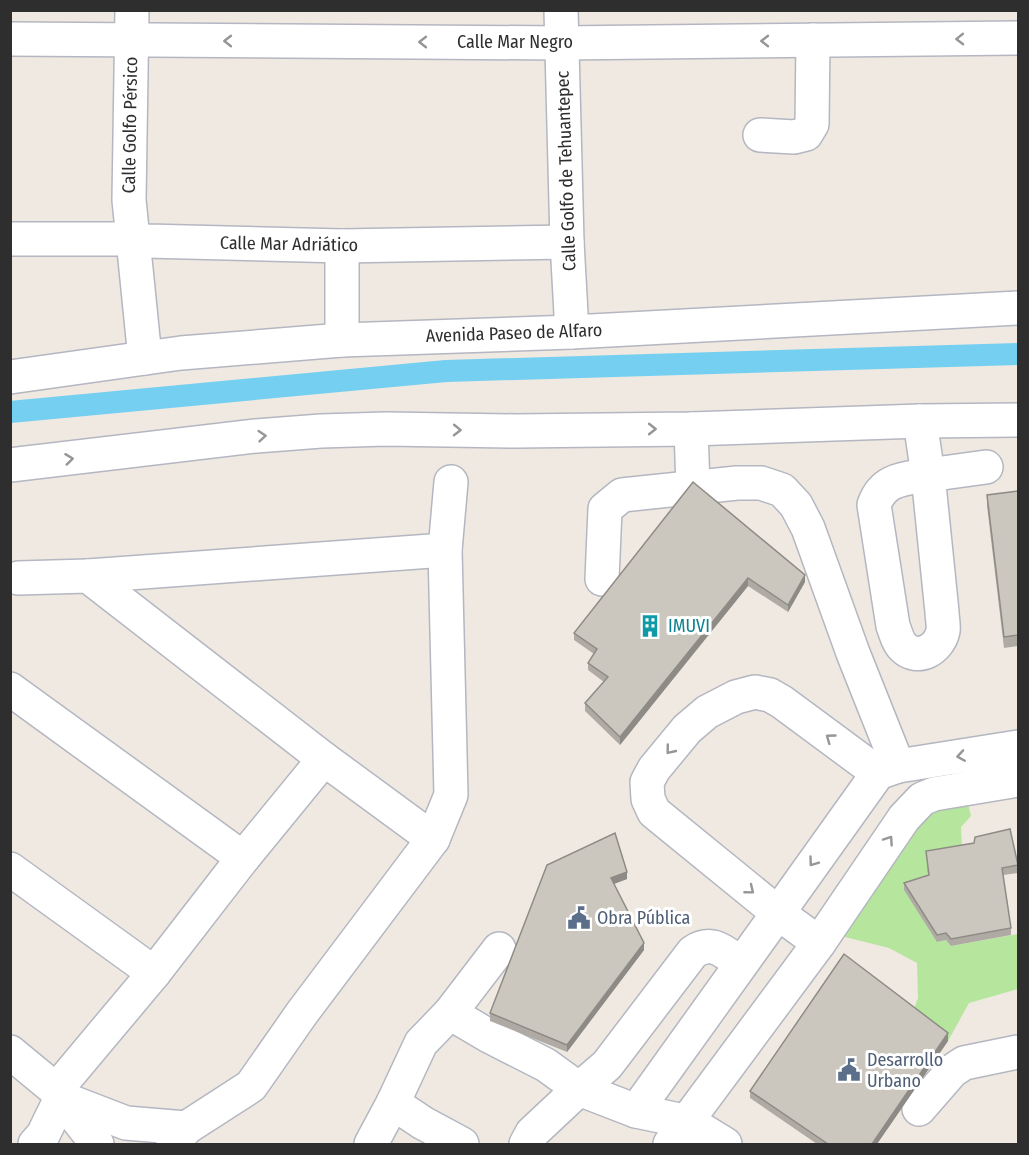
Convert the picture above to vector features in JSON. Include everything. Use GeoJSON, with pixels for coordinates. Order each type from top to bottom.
{"type":"FeatureCollection","features":[{"type":"Feature","properties":{"kind":"street","name":"Calle Mar Negro"},"geometry":{"type":"LineString","coordinates":[[10,39],[131,25],[561,26],[813,40],[1018,38]]}},
{"type":"Feature","properties":{"kind":"street","name":"Calle Golfo Pérsico"},"geometry":{"type":"LineString","coordinates":[[131,25],[129,200],[145,358]]}},
{"type":"Feature","properties":{"kind":"street","name":"Calle Golfo de Tehuantepec"},"geometry":{"type":"LineString","coordinates":[[561,26],[572,332]]}},
{"type":"Feature","properties":{"kind":"street"},"geometry":{"type":"LineString","coordinates":[[760,135],[794,137],[806,134],[812,124],[813,40]]}},
{"type":"Feature","properties":{"kind":"street","name":"Calle Mar Adriático"},"geometry":{"type":"LineString","coordinates":[[10,239],[134,239],[147,242],[342,246],[567,242]]}},
{"type":"Feature","properties":{"kind":"street"},"geometry":{"type":"LineString","coordinates":[[342,246],[342,340]]}},
{"type":"Feature","properties":{"kind":"street","name":"Avenida Paseo de Alfaro"},"geometry":{"type":"LineString","coordinates":[[10,377],[145,358],[342,340],[572,332],[1018,308]]}},
{"type":"Feature","properties":{"kind":"street"},"geometry":{"type":"LineString","coordinates":[[10,465],[256,436],[321,431],[691,429],[1018,420]]}},
{"type":"Feature","properties":{"kind":"street"},"geometry":{"type":"LineString","coordinates":[[920,421],[928,475],[943,631],[937,646],[927,653],[916,654],[905,649],[898,640],[893,626],[874,505],[878,494],[887,485],[902,479],[928,475],[986,467]]}},
{"type":"Feature","properties":{"kind":"street"},"geometry":{"type":"LineString","coordinates":[[691,429],[693,487]]}},
{"type":"Feature","properties":{"kind":"street"},"geometry":{"type":"LineString","coordinates":[[59,1094],[126,1123],[179,1136],[251,1086],[302,1013],[433,839],[451,795],[445,550],[452,482]]}},
{"type":"Feature","properties":{"kind":"street"},"geometry":{"type":"LineString","coordinates":[[602,579],[604,509],[622,495],[737,483],[761,483],[782,490],[796,505],[808,528],[853,653],[888,769]]}},
{"type":"Feature","properties":{"kind":"street"},"geometry":{"type":"LineString","coordinates":[[13,582],[445,550]]}},
{"type":"Feature","properties":{"kind":"street"},"geometry":{"type":"LineString","coordinates":[[88,576],[324,759],[433,839]]}},
{"type":"Feature","properties":{"kind":"street"},"geometry":{"type":"LineString","coordinates":[[10,689],[243,858]]}},
{"type":"Feature","properties":{"kind":"street"},"geometry":{"type":"LineString","coordinates":[[819,943],[654,812],[648,799],[647,782],[654,769],[687,729],[707,712],[736,697],[755,692],[770,695],[888,769],[1018,747]]}},
{"type":"Feature","properties":{"kind":"street"},"geometry":{"type":"LineString","coordinates":[[35,1144],[43,1135],[59,1094],[243,858],[324,759]]}},
{"type":"Feature","properties":{"kind":"street"},"geometry":{"type":"LineString","coordinates":[[636,1111],[778,912],[888,769]]}},
{"type":"Feature","properties":{"kind":"street"},"geometry":{"type":"LineString","coordinates":[[679,1133],[819,943],[904,818],[922,799],[934,794],[1018,780]]}},
{"type":"Feature","properties":{"kind":"street"},"geometry":{"type":"LineString","coordinates":[[10,869],[154,973]]}},
{"type":"Feature","properties":{"kind":"street"},"geometry":{"type":"LineString","coordinates":[[526,1144],[532,1133],[607,1065],[693,952],[702,946],[711,946],[741,964]]}},
{"type":"Feature","properties":{"kind":"street"},"geometry":{"type":"LineString","coordinates":[[371,1144],[393,1103],[420,1043],[450,1013],[499,949]]}},
{"type":"Feature","properties":{"kind":"street"},"geometry":{"type":"LineString","coordinates":[[450,1013],[546,1065],[579,1089],[636,1111],[679,1133],[724,1144]]}},
{"type":"Feature","properties":{"kind":"street"},"geometry":{"type":"LineString","coordinates":[[10,1052],[59,1094],[97,1144]]}},
{"type":"Feature","properties":{"kind":"street"},"geometry":{"type":"LineString","coordinates":[[919,1109],[952,1071],[964,1063],[1018,1052]]}},
{"type":"Feature","properties":{"kind":"street"},"geometry":{"type":"LineString","coordinates":[[393,1103],[423,1124],[462,1144]]}},
{"type":"Feature","properties":{"kind":"green space"},"geometry":{"type":"Polygon","coordinates":[[[967,800],[971,816],[961,827],[962,848],[937,942],[946,940],[951,946],[1018,934],[1018,989],[969,1003],[948,1041],[912,1014],[918,998],[917,963],[889,948],[833,934],[913,808],[967,800]]]}},
{"type":"Feature","properties":{"kind":"building","name":"IMUVI"},"geometry":{"type":"Polygon","coordinates":[[[693,482],[805,575],[788,605],[748,578],[620,737],[585,703],[608,677],[588,663],[597,649],[574,633],[693,482]]]}},
{"type":"Feature","properties":{"kind":"building"},"geometry":{"type":"Polygon","coordinates":[[[1018,491],[1018,635],[1004,637],[987,495],[1018,491]]]}},
{"type":"Feature","properties":{"kind":"building"},"geometry":{"type":"Polygon","coordinates":[[[1010,829],[1018,865],[1002,868],[1011,928],[951,939],[946,933],[937,935],[904,883],[929,875],[926,851],[974,843],[975,837],[1010,829]]]}},
{"type":"Feature","properties":{"kind":"building","name":"Obra Pública"},"geometry":{"type":"Polygon","coordinates":[[[615,833],[627,872],[611,878],[644,943],[567,1045],[490,1013],[547,865],[615,833]]]}},
{"type":"Feature","properties":{"kind":"building","name":"Desarrollo Urbano"},"geometry":{"type":"Polygon","coordinates":[[[844,954],[948,1033],[872,1144],[828,1144],[750,1091],[844,954]]]}},
{"type":"Feature","properties":{"kind":"waterway"},"geometry":{"type":"LineString","coordinates":[[10,412],[446,371],[1018,354]]}},
{"type":"Feature","properties":{"kind":"place","name":"IMUVI"},"geometry":{"type":"Point","coordinates":[650,626]}},
{"type":"Feature","properties":{"kind":"place","name":"Obra Pública"},"geometry":{"type":"Point","coordinates":[579,918]}},
{"type":"Feature","properties":{"kind":"place","name":"Desarrollo Urbano"},"geometry":{"type":"Point","coordinates":[849,1070]}}]}
